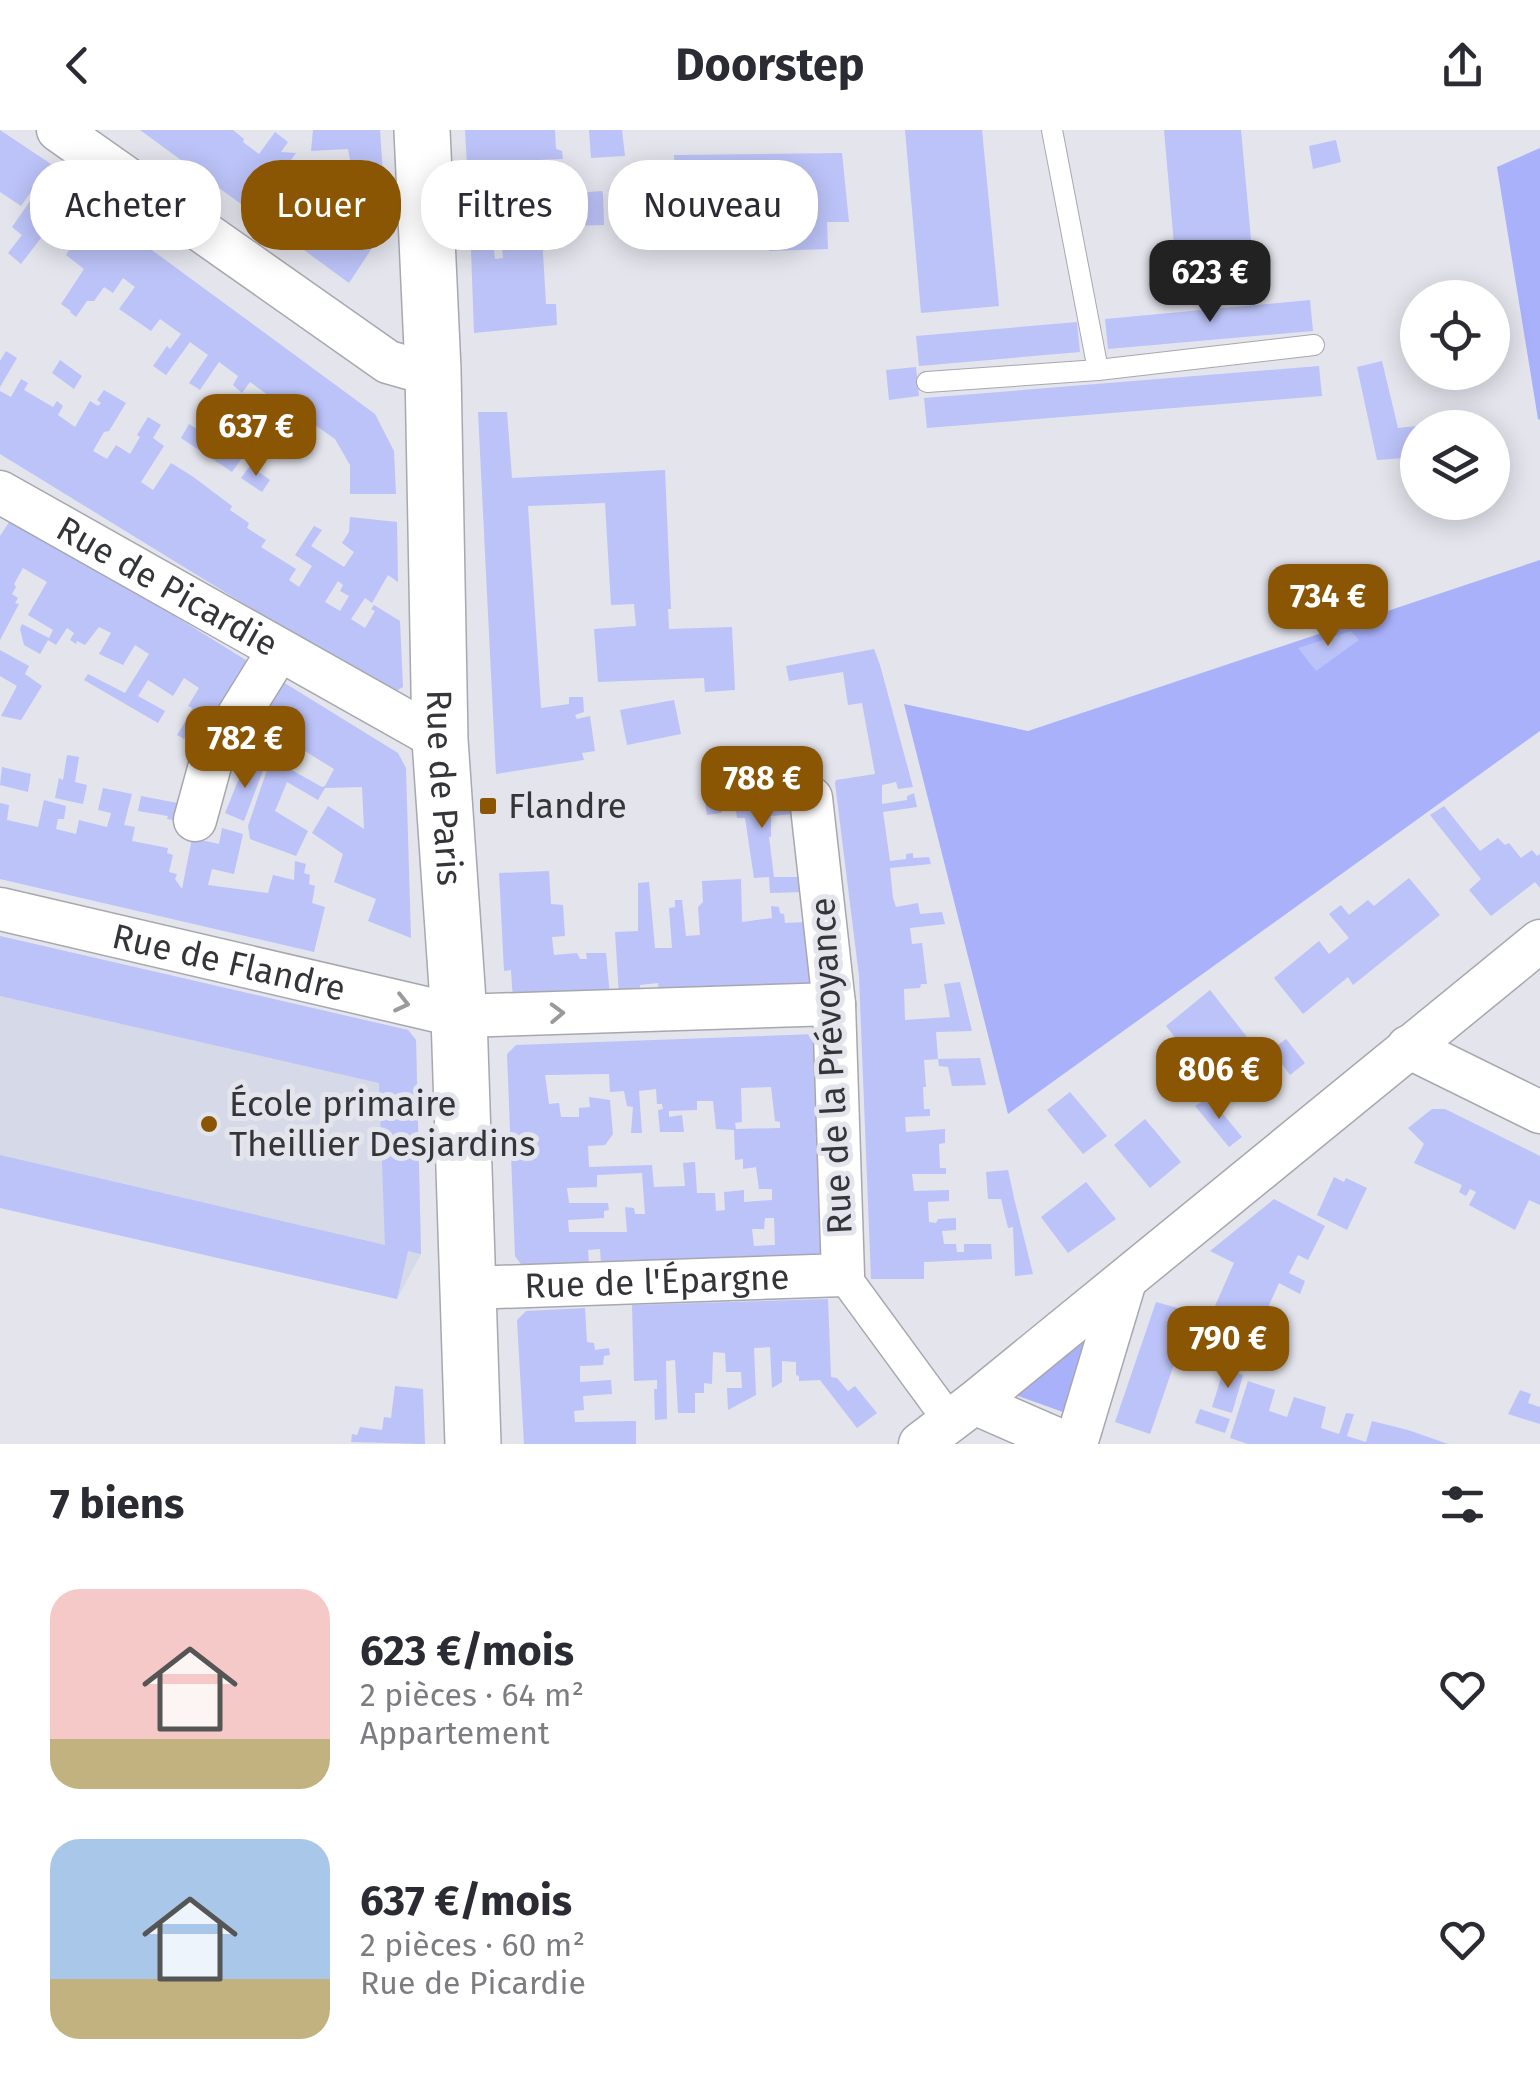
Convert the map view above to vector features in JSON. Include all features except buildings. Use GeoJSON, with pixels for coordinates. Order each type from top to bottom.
{"type":"FeatureCollection","features":[{"type":"Feature","properties":{"kind":"main road","name":"Rue de Paris"},"geometry":{"type":"LineString","coordinates":[[422,130],[434,370],[440,740],[459,1016],[473,1444]]}},
{"type":"Feature","properties":{"kind":"street"},"geometry":{"type":"LineString","coordinates":[[58,130],[388,362],[434,370]]}},
{"type":"Feature","properties":{"kind":"street","name":"Rue de Picardie"},"geometry":{"type":"LineString","coordinates":[[0,492],[440,740]]}},
{"type":"Feature","properties":{"kind":"street"},"geometry":{"type":"LineString","coordinates":[[195,820],[212,758],[279,650]]}},
{"type":"Feature","properties":{"kind":"street","name":"Rue de la Prévoyance"},"geometry":{"type":"LineString","coordinates":[[811,798],[834,1004],[844,1275]]}},
{"type":"Feature","properties":{"kind":"street","name":"Rue de Flandre"},"geometry":{"type":"LineString","coordinates":[[0,909],[459,1016],[834,1004]]}},
{"type":"Feature","properties":{"kind":"street"},"geometry":{"type":"LineString","coordinates":[[946,1428],[1540,941]]}},
{"type":"Feature","properties":{"kind":"street"},"geometry":{"type":"LineString","coordinates":[[1408,1047],[1540,1112]]}},
{"type":"Feature","properties":{"kind":"street"},"geometry":{"type":"LineString","coordinates":[[844,1275],[946,1428],[1068,1444]]}},
{"type":"Feature","properties":{"kind":"street","name":"Rue de l'Épargne"},"geometry":{"type":"LineString","coordinates":[[469,1288],[844,1275]]}},
{"type":"Feature","properties":{"kind":"street"},"geometry":{"type":"LineString","coordinates":[[1076,1444],[1125,1281]]}},
{"type":"Feature","properties":{"kind":"lane"},"geometry":{"type":"LineString","coordinates":[[1052,130],[1098,370]]}},
{"type":"Feature","properties":{"kind":"lane"},"geometry":{"type":"LineString","coordinates":[[926,382],[1098,370],[1314,345]]}},
{"type":"Feature","properties":{"kind":"shaded area"},"geometry":{"type":"Polygon","coordinates":[[[1540,148],[1540,420],[1497,167],[1540,148]]]}},
{"type":"Feature","properties":{"kind":"shaded area"},"geometry":{"type":"Polygon","coordinates":[[[1540,560],[1540,731],[1008,1114],[904,704],[1028,731],[1540,560]]]}},
{"type":"Feature","properties":{"kind":"shaded area","name":"École primaire Theillier Desjardins"},"geometry":{"type":"Polygon","coordinates":[[[0,936],[408,1030],[416,1040],[421,1254],[397,1299],[0,1207],[0,936]]]}},
{"type":"Feature","properties":{"kind":"shaded area"},"geometry":{"type":"Polygon","coordinates":[[[1093,1335],[1063,1412],[1015,1395],[1093,1335]]]}},
{"type":"Feature","properties":{"kind":"place","name":"Flandre"},"geometry":{"type":"Point","coordinates":[488,806]}},
{"type":"Feature","properties":{"kind":"place","name":"École primaire Theillier Desjardins"},"geometry":{"type":"Point","coordinates":[209,1124]}}]}
